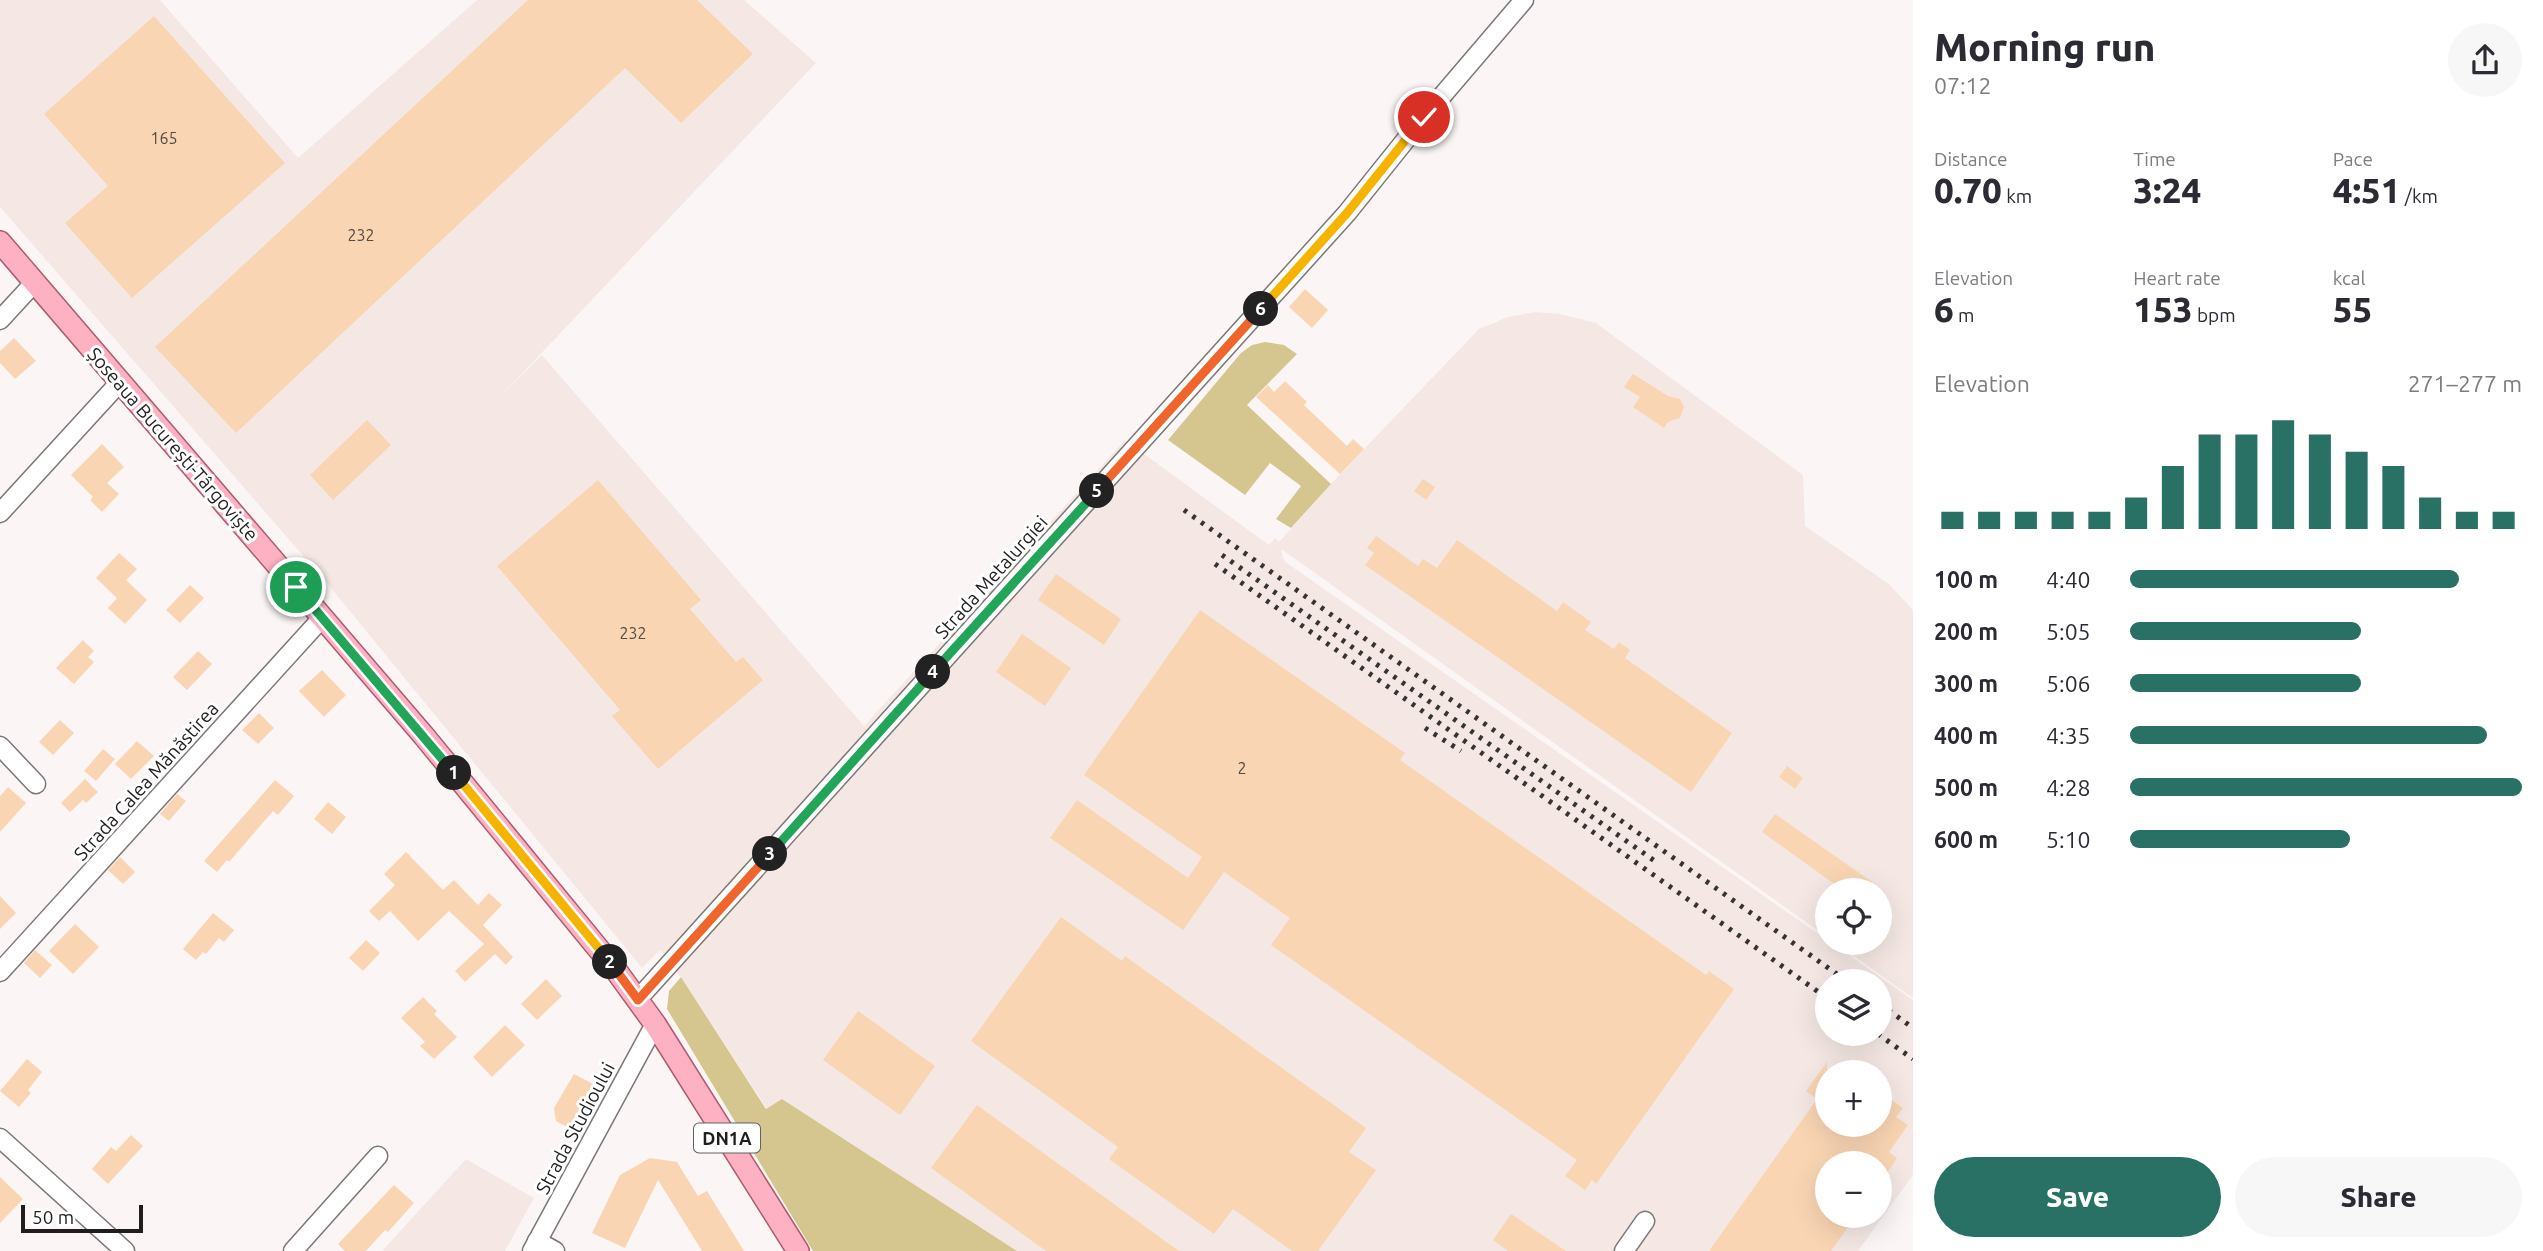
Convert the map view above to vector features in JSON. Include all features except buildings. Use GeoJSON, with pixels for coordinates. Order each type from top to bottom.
{"type":"FeatureCollection","features":[{"type":"Feature","properties":{"kind":"main road","name":"Șoseaua București-Târgoviște"},"geometry":{"type":"LineString","coordinates":[[0,242],[459,779],[615,969],[655,1024],[798,1251]]}},
{"type":"Feature","properties":{"kind":"street","name":"Strada Metalurgiei"},"geometry":{"type":"LineString","coordinates":[[638,1000],[1347,213],[1424,117],[1524,0]]}},
{"type":"Feature","properties":{"kind":"street"},"geometry":{"type":"LineString","coordinates":[[0,320],[35,282]]}},
{"type":"Feature","properties":{"kind":"street"},"geometry":{"type":"LineString","coordinates":[[0,513],[120,382]]}},
{"type":"Feature","properties":{"kind":"street","name":"Strada Calea Mănăstirea"},"geometry":{"type":"LineString","coordinates":[[0,971],[322,618]]}},
{"type":"Feature","properties":{"kind":"street"},"geometry":{"type":"LineString","coordinates":[[0,746],[36,784]]}},
{"type":"Feature","properties":{"kind":"street","name":"Strada Studioului"},"geometry":{"type":"LineString","coordinates":[[535,1246],[655,1024]]}},
{"type":"Feature","properties":{"kind":"street"},"geometry":{"type":"LineString","coordinates":[[0,1139],[125,1251]]}},
{"type":"Feature","properties":{"kind":"street"},"geometry":{"type":"LineString","coordinates":[[293,1251],[378,1156]]}},
{"type":"Feature","properties":{"kind":"street"},"geometry":{"type":"LineString","coordinates":[[1624,1251],[1645,1222]]}},
{"type":"Feature","properties":{"kind":"street"},"geometry":{"type":"LineString","coordinates":[[535,1246],[555,1251]]}},
{"type":"Feature","properties":{"kind":"shaded area"},"geometry":{"type":"Polygon","coordinates":[[[0,0],[160,0],[298,158],[477,0],[744,0],[816,63],[500,397],[542,355],[864,726],[1125,440],[1269,545],[1275,538],[1279,542],[1479,329],[1508,317],[1535,312],[1560,314],[1596,323],[1803,475],[1805,526],[1889,584],[1913,610],[1913,998],[1892,983],[1892,969],[1872,969],[1853,955],[1892,955],[1892,878],[1815,878],[1815,928],[1281,549],[1284,561],[1815,932],[1815,955],[1849,955],[1869,969],[1815,969],[1815,1046],[1892,1046],[1892,985],[1913,1000],[1913,1175],[1892,1204],[1892,1151],[1815,1151],[1815,1228],[1875,1228],[1858,1251],[1017,1251],[782,1099],[767,1109],[681,977],[660,950],[642,968],[326,582],[0,207],[0,0]]]}},
{"type":"Feature","properties":{"kind":"shaded area"},"geometry":{"type":"Polygon","coordinates":[[[1265,342],[1284,345],[1297,354],[1247,405],[1331,484],[1291,528],[1276,519],[1301,486],[1270,463],[1245,495],[1168,440],[1241,353],[1252,345],[1265,342]]]}},
{"type":"Feature","properties":{"kind":"shaded area"},"geometry":{"type":"Polygon","coordinates":[[[681,977],[766,1109],[782,1099],[1017,1251],[813,1251],[667,1009],[669,991],[681,977]]]}},
{"type":"Feature","properties":{"kind":"shaded area"},"geometry":{"type":"Polygon","coordinates":[[[466,1159],[534,1198],[505,1251],[382,1251],[466,1159]]]}},
{"type":"Feature","properties":{"kind":"railway"},"geometry":{"type":"LineString","coordinates":[[1184,510],[1830,969]]}},
{"type":"Feature","properties":{"kind":"railway"},"geometry":{"type":"LineString","coordinates":[[1222,555],[1659,864]]}},
{"type":"Feature","properties":{"kind":"railway"},"geometry":{"type":"LineString","coordinates":[[1215,564],[1815,989]]}},
{"type":"Feature","properties":{"kind":"railway"},"geometry":{"type":"LineString","coordinates":[[1425,728],[1461,751]]}},
{"type":"Feature","properties":{"kind":"railway"},"geometry":{"type":"LineString","coordinates":[[1892,1013],[1913,1028]]}},
{"type":"Feature","properties":{"kind":"railway"},"geometry":{"type":"LineString","coordinates":[[1892,1044],[1913,1059]]}},
{"type":"Feature","properties":{"kind":"route"},"geometry":{"type":"LineString","coordinates":[[296,587],[424,736],[638,1000],[1347,213],[1424,117]]}}]}
